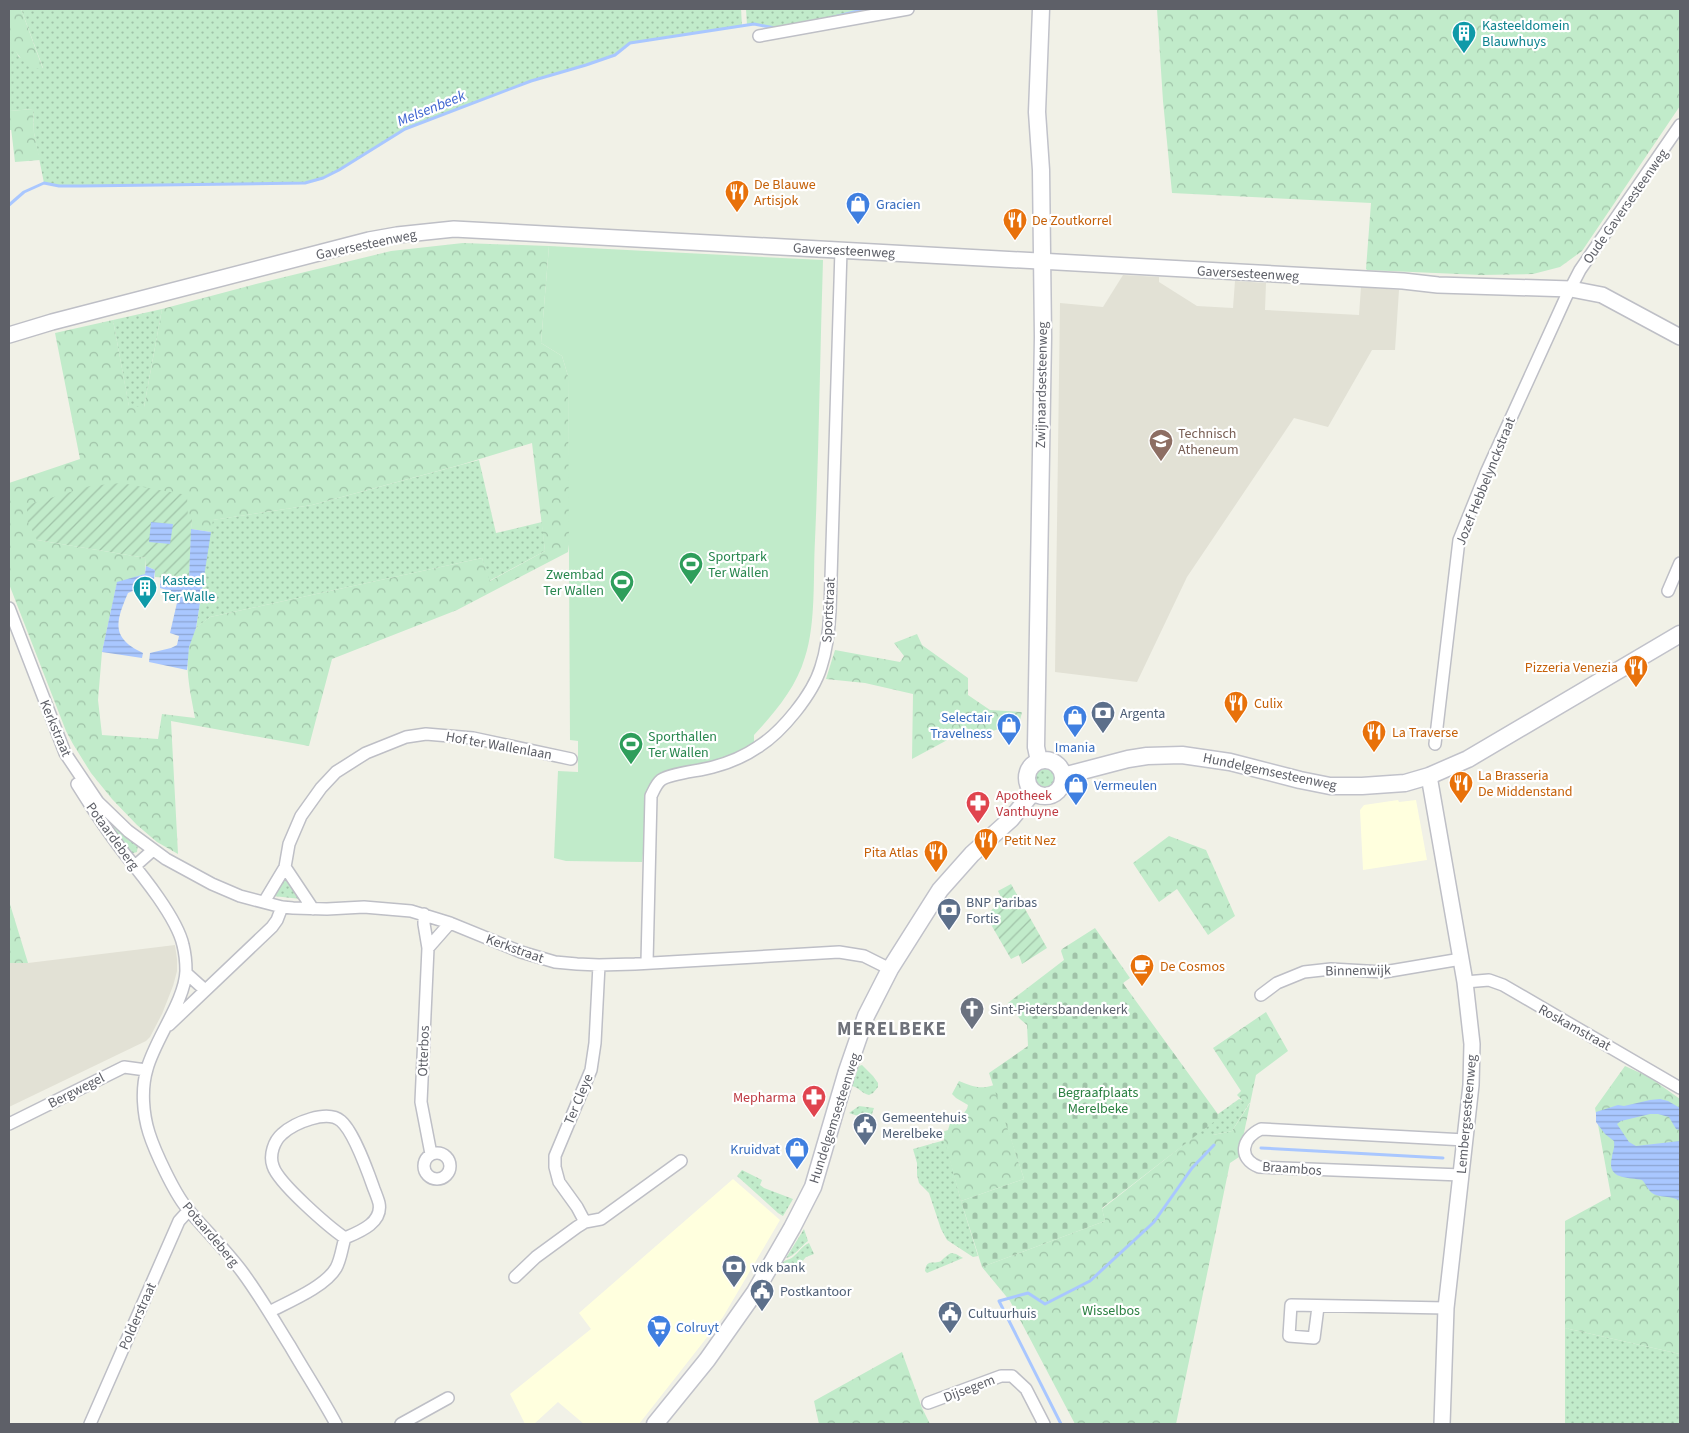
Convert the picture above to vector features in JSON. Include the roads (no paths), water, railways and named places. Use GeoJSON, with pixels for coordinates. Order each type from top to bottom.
{"type":"FeatureCollection","features":[{"type":"Feature","properties":{"kind":"main road","name":"Zwijnaardsesteenweg"},"geometry":{"type":"LineString","coordinates":[[1039,761],[1036,747],[1043,337],[1041,170],[1038,112],[1041,9]]}},
{"type":"Feature","properties":{"kind":"main road","name":"Hundelgemsesteenweg"},"geometry":{"type":"LineString","coordinates":[[1063,776],[1135,758],[1182,755],[1230,762],[1330,786],[1404,783],[1429,776],[1468,759],[1680,634]]}},
{"type":"Feature","properties":{"kind":"main road"},"geometry":{"type":"LineString","coordinates":[[1039,761],[1052,761],[1061,769],[1063,776],[1063,782],[1056,793],[1044,796],[1033,792],[1026,781],[1029,768],[1039,761]]}},
{"type":"Feature","properties":{"kind":"main road","name":"Hundelgemsesteenweg"},"geometry":{"type":"LineString","coordinates":[[658,1423],[707,1360],[744,1307],[792,1228],[812,1187],[847,1071],[866,1016],[890,969],[940,890],[972,854],[1011,819],[1033,792]]}},
{"type":"Feature","properties":{"kind":"street"},"geometry":{"type":"LineString","coordinates":[[759,36],[908,9]]}},
{"type":"Feature","properties":{"kind":"street","name":"Oude Gaversesteenweg"},"geometry":{"type":"LineString","coordinates":[[1571,289],[1580,270],[1680,125]]}},
{"type":"Feature","properties":{"kind":"street","name":"Gaversesteenweg"},"geometry":{"type":"LineString","coordinates":[[9,335],[52,322],[368,240],[454,229],[1438,285],[1571,289],[1602,295],[1680,337]]}},
{"type":"Feature","properties":{"kind":"street","name":"Sportstraat"},"geometry":{"type":"LineString","coordinates":[[648,962],[651,796],[656,786],[665,778],[713,767],[758,747],[770,739],[805,699],[822,666],[828,637],[829,620],[841,250]]}},
{"type":"Feature","properties":{"kind":"street","name":"Jozef Hebbelynckstraat"},"geometry":{"type":"LineString","coordinates":[[1435,744],[1459,540],[1486,473],[1554,319],[1571,289]]}},
{"type":"Feature","properties":{"kind":"street"},"geometry":{"type":"LineString","coordinates":[[1668,591],[1680,563]]}},
{"type":"Feature","properties":{"kind":"street","name":"Kerkstraat"},"geometry":{"type":"LineString","coordinates":[[9,608],[64,753],[98,802],[128,831],[166,859],[212,884],[240,896],[282,907],[313,909],[374,907],[392,908],[424,914],[489,940],[554,962],[600,965],[839,952],[864,956],[890,969]]}},
{"type":"Feature","properties":{"kind":"street","name":"Hof ter Wallenlaan"},"geometry":{"type":"LineString","coordinates":[[264,902],[285,867],[289,844],[301,816],[321,788],[336,772],[366,752],[406,737],[426,734],[473,738],[571,759]]}},
{"type":"Feature","properties":{"kind":"street","name":"Potaardeberg"},"geometry":{"type":"LineString","coordinates":[[64,753],[84,796],[180,933],[184,948],[186,973],[179,996],[146,1070],[144,1099],[149,1134],[165,1170],[189,1210],[243,1273],[336,1424]]}},
{"type":"Feature","properties":{"kind":"street","name":"Lembergsesteenweg"},"geometry":{"type":"LineString","coordinates":[[1429,776],[1465,982],[1472,1044],[1471,1085],[1446,1308],[1442,1424]]}},
{"type":"Feature","properties":{"kind":"street"},"geometry":{"type":"LineString","coordinates":[[134,866],[153,850]]}},
{"type":"Feature","properties":{"kind":"street"},"geometry":{"type":"LineString","coordinates":[[285,867],[313,909]]}},
{"type":"Feature","properties":{"kind":"street","name":"Potaardeberg"},"geometry":{"type":"LineString","coordinates":[[164,1030],[272,927],[282,907]]}},
{"type":"Feature","properties":{"kind":"street","name":"Otterbos"},"geometry":{"type":"LineString","coordinates":[[424,914],[428,948],[421,1102],[431,1154]]}},
{"type":"Feature","properties":{"kind":"street"},"geometry":{"type":"LineString","coordinates":[[428,948],[450,923]]}},
{"type":"Feature","properties":{"kind":"street","name":"Binnenwijk"},"geometry":{"type":"LineString","coordinates":[[1261,995],[1277,983],[1304,972],[1331,969],[1384,972],[1461,959]]}},
{"type":"Feature","properties":{"kind":"street","name":"Ter Cleye"},"geometry":{"type":"LineString","coordinates":[[585,1222],[559,1182],[555,1167],[555,1156],[590,1070],[595,1043],[600,965]]}},
{"type":"Feature","properties":{"kind":"street"},"geometry":{"type":"LineString","coordinates":[[186,973],[205,990]]}},
{"type":"Feature","properties":{"kind":"street","name":"Roskamstraat"},"geometry":{"type":"LineString","coordinates":[[1465,982],[1489,980],[1503,985],[1680,1088]]}},
{"type":"Feature","properties":{"kind":"street","name":"Bergwegel"},"geometry":{"type":"LineString","coordinates":[[9,1124],[124,1067],[146,1070]]}},
{"type":"Feature","properties":{"kind":"street"},"geometry":{"type":"LineString","coordinates":[[268,1312],[328,1278],[336,1268],[345,1238],[364,1229],[374,1222],[378,1216],[380,1205],[369,1175],[348,1129],[340,1120],[332,1116],[323,1115],[288,1129],[281,1135],[275,1144],[272,1154],[273,1166],[282,1181],[325,1223],[345,1238]]}},
{"type":"Feature","properties":{"kind":"street","name":"Braambos"},"geometry":{"type":"LineString","coordinates":[[1461,1175],[1259,1167],[1254,1165],[1245,1156],[1244,1147],[1248,1138],[1261,1130],[1465,1140]]}},
{"type":"Feature","properties":{"kind":"street"},"geometry":{"type":"LineString","coordinates":[[515,1277],[536,1257],[585,1222],[601,1219],[681,1161]]}},
{"type":"Feature","properties":{"kind":"street","name":"Polderstraat"},"geometry":{"type":"LineString","coordinates":[[90,1424],[179,1222],[189,1210]]}},
{"type":"Feature","properties":{"kind":"street"},"geometry":{"type":"LineString","coordinates":[[1318,1307],[1446,1308]]}},
{"type":"Feature","properties":{"kind":"street","name":"Dijsegem"},"geometry":{"type":"LineString","coordinates":[[928,1404],[1000,1376],[1012,1376],[1026,1389],[1044,1424]]}},
{"type":"Feature","properties":{"kind":"street"},"geometry":{"type":"LineString","coordinates":[[401,1424],[448,1398]]}},
{"type":"Feature","properties":{"kind":"water"},"geometry":{"type":"Polygon","coordinates":[[[151,522],[173,524],[170,544],[149,542],[151,522]]]}},
{"type":"Feature","properties":{"kind":"water"},"geometry":{"type":"Polygon","coordinates":[[[191,529],[211,532],[196,628],[189,647],[187,670],[149,662],[150,653],[177,645],[179,636],[170,633],[179,594],[160,588],[161,577],[189,579],[191,529]]]}},
{"type":"Feature","properties":{"kind":"water"},"geometry":{"type":"Polygon","coordinates":[[[146,566],[155,570],[153,588],[142,587],[128,593],[119,620],[121,635],[132,647],[143,653],[142,658],[102,652],[117,582],[145,574],[146,566]]]}},
{"type":"Feature","properties":{"kind":"water"},"geometry":{"type":"Polygon","coordinates":[[[1660,1099],[1680,1108],[1680,1130],[1676,1129],[1669,1117],[1658,1114],[1621,1121],[1617,1124],[1629,1142],[1636,1146],[1680,1141],[1680,1201],[1655,1195],[1642,1180],[1615,1174],[1611,1164],[1614,1141],[1605,1134],[1596,1122],[1596,1112],[1618,1105],[1624,1106],[1660,1099]]]}},
{"type":"Feature","properties":{"kind":"waterway","name":"Melsenbeek"},"geometry":{"type":"LineString","coordinates":[[830,18],[866,9]]}},
{"type":"Feature","properties":{"kind":"waterway","name":"Melsenbeek"},"geometry":{"type":"LineString","coordinates":[[9,205],[24,192],[44,183],[59,186],[305,183],[323,178],[339,170],[405,129],[531,81],[615,55],[630,43],[754,24],[775,28]]}},
{"type":"Feature","properties":{"kind":"waterway"},"geometry":{"type":"LineString","coordinates":[[1061,1424],[999,1301],[1028,1293],[1045,1304],[1090,1281],[1154,1222],[1192,1168],[1214,1145]]}},
{"type":"Feature","properties":{"kind":"waterway"},"geometry":{"type":"LineString","coordinates":[[1261,1148],[1443,1158]]}},
{"type":"Feature","properties":{"kind":"place","name":"Kasteeldomein Blauwhuys"},"geometry":{"type":"Point","coordinates":[1464,54]}},
{"type":"Feature","properties":{"kind":"place","name":"De Blauwe Artisjok"},"geometry":{"type":"Point","coordinates":[737,213]}},
{"type":"Feature","properties":{"kind":"place","name":"Gracien"},"geometry":{"type":"Point","coordinates":[858,225]}},
{"type":"Feature","properties":{"kind":"place","name":"De Zoutkorrel"},"geometry":{"type":"Point","coordinates":[1015,241]}},
{"type":"Feature","properties":{"kind":"place","name":"Technisch Atheneum"},"geometry":{"type":"Point","coordinates":[1161,462]}},
{"type":"Feature","properties":{"kind":"place","name":"Sportpark Ter Wallen"},"geometry":{"type":"Point","coordinates":[691,585]}},
{"type":"Feature","properties":{"kind":"place","name":"Zwembad Ter Wallen"},"geometry":{"type":"Point","coordinates":[622,603]}},
{"type":"Feature","properties":{"kind":"place","name":"Kasteel Ter Walle"},"geometry":{"type":"Point","coordinates":[145,609]}},
{"type":"Feature","properties":{"kind":"place","name":"Pizzeria Venezia"},"geometry":{"type":"Point","coordinates":[1636,688]}},
{"type":"Feature","properties":{"kind":"place","name":"Culix"},"geometry":{"type":"Point","coordinates":[1236,724]}},
{"type":"Feature","properties":{"kind":"place","name":"Argenta"},"geometry":{"type":"Point","coordinates":[1103,734]}},
{"type":"Feature","properties":{"kind":"place","name":"Imania"},"geometry":{"type":"Point","coordinates":[1075,738]}},
{"type":"Feature","properties":{"kind":"place","name":"Selectair Travelness"},"geometry":{"type":"Point","coordinates":[1009,746]}},
{"type":"Feature","properties":{"kind":"place","name":"La Traverse"},"geometry":{"type":"Point","coordinates":[1374,753]}},
{"type":"Feature","properties":{"kind":"place","name":"Sporthallen Ter Wallen"},"geometry":{"type":"Point","coordinates":[631,765]}},
{"type":"Feature","properties":{"kind":"place","name":"La Brasseria De Middenstand"},"geometry":{"type":"Point","coordinates":[1461,804]}},
{"type":"Feature","properties":{"kind":"place","name":"Vermeulen"},"geometry":{"type":"Point","coordinates":[1076,806]}},
{"type":"Feature","properties":{"kind":"place","name":"Apotheek Vanthuyne"},"geometry":{"type":"Point","coordinates":[978,824]}},
{"type":"Feature","properties":{"kind":"place","name":"Petit Nez"},"geometry":{"type":"Point","coordinates":[986,861]}},
{"type":"Feature","properties":{"kind":"place","name":"Pita Atlas"},"geometry":{"type":"Point","coordinates":[936,873]}},
{"type":"Feature","properties":{"kind":"place","name":"BNP Paribas Fortis"},"geometry":{"type":"Point","coordinates":[949,931]}},
{"type":"Feature","properties":{"kind":"place","name":"De Cosmos"},"geometry":{"type":"Point","coordinates":[1142,987]}},
{"type":"Feature","properties":{"kind":"place","name":"Sint-Pietersbandenkerk"},"geometry":{"type":"Point","coordinates":[972,1030]}},
{"type":"Feature","properties":{"kind":"place","name":"Mepharma"},"geometry":{"type":"Point","coordinates":[814,1118]}},
{"type":"Feature","properties":{"kind":"place","name":"Gemeentehuis Merelbeke"},"geometry":{"type":"Point","coordinates":[865,1146]}},
{"type":"Feature","properties":{"kind":"place","name":"Kruidvat"},"geometry":{"type":"Point","coordinates":[797,1170]}},
{"type":"Feature","properties":{"kind":"place","name":"vdk bank"},"geometry":{"type":"Point","coordinates":[734,1288]}},
{"type":"Feature","properties":{"kind":"place","name":"Postkantoor"},"geometry":{"type":"Point","coordinates":[762,1312]}},
{"type":"Feature","properties":{"kind":"place","name":"Cultuurhuis"},"geometry":{"type":"Point","coordinates":[950,1334]}},
{"type":"Feature","properties":{"kind":"place","name":"Colruyt"},"geometry":{"type":"Point","coordinates":[659,1348]}},
{"type":"Feature","properties":{"kind":"district","name":"MERELBEKE"},"geometry":{"type":"Point","coordinates":[892,1028]}},
{"type":"Feature","properties":{"kind":"park label","name":"Begraafplaats Merelbeke"},"geometry":{"type":"Point","coordinates":[1098,1100]}},
{"type":"Feature","properties":{"kind":"park label","name":"Wisselbos"},"geometry":{"type":"Point","coordinates":[1111,1310]}}]}
